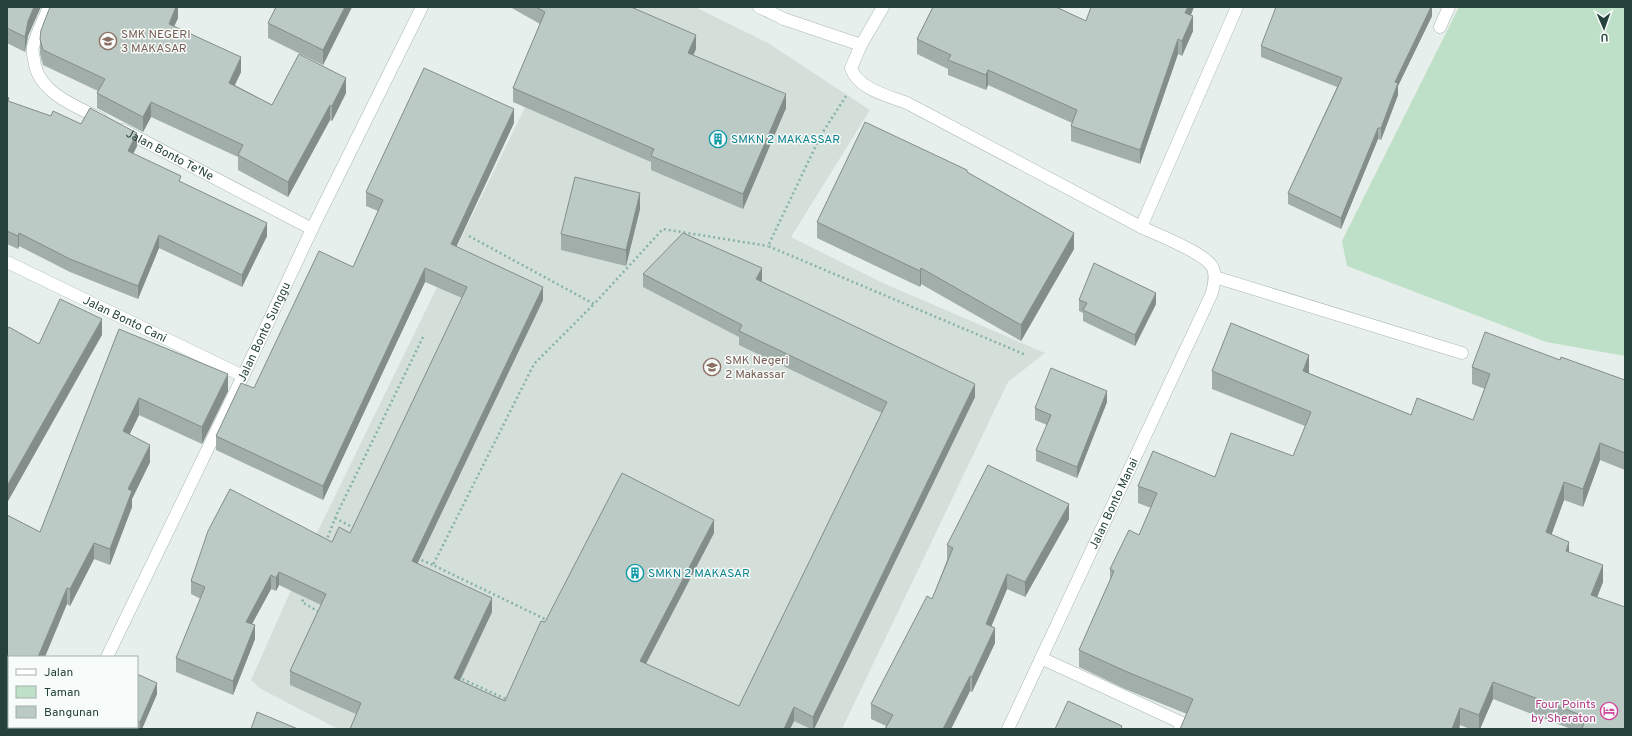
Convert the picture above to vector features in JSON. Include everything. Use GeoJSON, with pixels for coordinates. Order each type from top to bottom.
{"type":"FeatureCollection","features":[{"type":"Feature","properties":{"kind":"street","name":"Jalan Bonto Te'Ne"},"geometry":{"type":"LineString","coordinates":[[50,7],[33,47],[34,65],[45,85],[56,95],[312,229]]}},
{"type":"Feature","properties":{"kind":"street","name":"Jalan Bonto Sunggu"},"geometry":{"type":"LineString","coordinates":[[107,656],[243,376],[312,229],[422,7]]}},
{"type":"Feature","properties":{"kind":"street"},"geometry":{"type":"LineString","coordinates":[[759,7],[784,19],[861,45]]}},
{"type":"Feature","properties":{"kind":"street"},"geometry":{"type":"LineString","coordinates":[[883,7],[861,45],[851,68],[857,80],[874,90],[907,103],[1141,227],[1194,251],[1212,267],[1215,277],[1462,353]]}},
{"type":"Feature","properties":{"kind":"street"},"geometry":{"type":"LineString","coordinates":[[1141,227],[1237,7]]}},
{"type":"Feature","properties":{"kind":"street"},"geometry":{"type":"LineString","coordinates":[[1440,27],[1449,7]]}},
{"type":"Feature","properties":{"kind":"street","name":"Jalan Bonto Cani"},"geometry":{"type":"LineString","coordinates":[[7,262],[243,376]]}},
{"type":"Feature","properties":{"kind":"street","name":"Jalan Bonto Manai"},"geometry":{"type":"LineString","coordinates":[[1008,729],[1212,293],[1215,277]]}},
{"type":"Feature","properties":{"kind":"street"},"geometry":{"type":"LineString","coordinates":[[1041,658],[1182,723],[1180,729]]}},
{"type":"Feature","properties":{"kind":"street"},"geometry":{"type":"LineString","coordinates":[[74,728],[79,729]]}},
{"type":"Feature","properties":{"kind":"path"},"geometry":{"type":"LineString","coordinates":[[768,246],[820,135],[857,80]]}},
{"type":"Feature","properties":{"kind":"path"},"geometry":{"type":"LineString","coordinates":[[432,565],[534,364],[594,304],[663,229],[768,246],[1026,356]]}},
{"type":"Feature","properties":{"kind":"path"},"geometry":{"type":"LineString","coordinates":[[469,236],[594,304]]}},
{"type":"Feature","properties":{"kind":"path"},"geometry":{"type":"LineString","coordinates":[[324,546],[335,518],[423,338]]}},
{"type":"Feature","properties":{"kind":"path"},"geometry":{"type":"LineString","coordinates":[[335,518],[356,528]]}},
{"type":"Feature","properties":{"kind":"path"},"geometry":{"type":"LineString","coordinates":[[412,555],[553,623]]}},
{"type":"Feature","properties":{"kind":"path"},"geometry":{"type":"LineString","coordinates":[[308,588],[302,602],[320,613]]}},
{"type":"Feature","properties":{"kind":"path"},"geometry":{"type":"LineString","coordinates":[[456,676],[514,703]]}},
{"type":"Feature","properties":{"kind":"shaded area","name":"SMK Negeri 2 Makassar"},"geometry":{"type":"Polygon","coordinates":[[[574,7],[695,7],[768,43],[870,110],[791,237],[883,283],[1045,353],[1008,382],[842,729],[338,729],[261,689],[251,680],[311,545],[574,7]]]}},
{"type":"Feature","properties":{"kind":"green space"},"geometry":{"type":"Polygon","coordinates":[[[1459,7],[1625,7],[1625,356],[1546,342],[1347,266],[1342,241],[1459,7]]]}},
{"type":"Feature","properties":{"kind":"building"},"geometry":{"type":"Polygon","coordinates":[[[7,7],[34,7],[28,21],[25,37],[7,28],[7,7]]]}},
{"type":"Feature","properties":{"kind":"building"},"geometry":{"type":"Polygon","coordinates":[[[50,7],[176,7],[169,24],[241,57],[229,83],[272,105],[299,54],[346,78],[332,106],[330,105],[288,182],[238,155],[243,145],[151,102],[143,117],[97,93],[105,79],[43,50],[40,39],[41,30],[50,7]]]}},
{"type":"Feature","properties":{"kind":"building"},"geometry":{"type":"Polygon","coordinates":[[[276,7],[345,7],[323,50],[268,23],[276,7]]]}},
{"type":"Feature","properties":{"kind":"building"},"geometry":{"type":"Polygon","coordinates":[[[536,7],[631,7],[696,35],[688,53],[786,94],[743,194],[651,156],[654,149],[513,88],[545,12],[536,7]]]}},
{"type":"Feature","properties":{"kind":"building"},"geometry":{"type":"Polygon","coordinates":[[[933,7],[1056,7],[1086,21],[1091,7],[1188,7],[1185,13],[1193,16],[1182,41],[1178,39],[1140,150],[1071,126],[1077,110],[988,70],[986,75],[948,60],[951,55],[917,39],[933,7]]]}},
{"type":"Feature","properties":{"kind":"building"},"geometry":{"type":"Polygon","coordinates":[[[1276,7],[1431,7],[1395,82],[1398,83],[1381,128],[1378,128],[1341,218],[1288,193],[1342,78],[1261,46],[1276,7]]]}},
{"type":"Feature","properties":{"kind":"building"},"geometry":{"type":"Polygon","coordinates":[[[424,68],[514,109],[451,244],[543,287],[412,561],[492,598],[454,678],[505,701],[541,621],[545,622],[622,473],[714,520],[640,661],[739,706],[887,402],[739,331],[742,325],[643,274],[683,233],[762,268],[756,279],[975,384],[813,717],[794,707],[784,729],[350,729],[361,703],[290,671],[326,594],[279,572],[276,578],[271,575],[246,622],[255,625],[233,681],[176,658],[205,587],[191,581],[208,531],[230,489],[332,542],[339,527],[350,533],[467,287],[425,268],[323,486],[216,436],[241,383],[254,388],[319,251],[353,267],[383,200],[366,192],[424,68]]]}},
{"type":"Feature","properties":{"kind":"building"},"geometry":{"type":"Polygon","coordinates":[[[7,97],[9,98],[8,101],[51,116],[53,111],[81,124],[90,108],[137,133],[128,151],[181,176],[179,181],[267,223],[242,275],[159,235],[138,286],[70,259],[19,233],[18,236],[7,231],[7,97]]]}},
{"type":"Feature","properties":{"kind":"building"},"geometry":{"type":"Polygon","coordinates":[[[865,122],[967,170],[967,172],[1074,233],[1021,325],[921,268],[920,271],[817,222],[865,122]]]}},
{"type":"Feature","properties":{"kind":"building"},"geometry":{"type":"Polygon","coordinates":[[[575,177],[640,193],[626,250],[561,234],[575,177]]]}},
{"type":"Feature","properties":{"kind":"building"},"geometry":{"type":"Polygon","coordinates":[[[1094,263],[1156,293],[1135,335],[1083,310],[1087,303],[1079,300],[1094,263]]]}},
{"type":"Feature","properties":{"kind":"building"},"geometry":{"type":"Polygon","coordinates":[[[60,299],[102,319],[7,486],[7,330],[9,327],[39,344],[60,299]]]}},
{"type":"Feature","properties":{"kind":"building"},"geometry":{"type":"Polygon","coordinates":[[[1231,323],[1309,355],[1303,371],[1411,415],[1417,398],[1473,420],[1490,374],[1472,367],[1485,332],[1560,360],[1561,357],[1625,380],[1625,453],[1600,443],[1583,489],[1564,482],[1546,532],[1569,542],[1566,551],[1603,565],[1591,595],[1625,607],[1625,729],[1582,729],[1586,717],[1493,682],[1479,715],[1460,708],[1452,729],[1180,729],[1193,699],[1079,650],[1114,571],[1110,569],[1129,530],[1139,535],[1157,493],[1138,486],[1153,451],[1215,477],[1231,433],[1293,456],[1311,412],[1212,371],[1231,323]]]}},
{"type":"Feature","properties":{"kind":"building"},"geometry":{"type":"Polygon","coordinates":[[[119,329],[228,374],[202,427],[139,398],[123,431],[150,445],[128,489],[132,491],[110,549],[94,543],[70,589],[67,588],[38,656],[8,656],[8,702],[7,515],[40,532],[119,329]]]}},
{"type":"Feature","properties":{"kind":"building"},"geometry":{"type":"Polygon","coordinates":[[[1051,368],[1107,391],[1077,467],[1036,450],[1051,415],[1035,408],[1051,368]]]}},
{"type":"Feature","properties":{"kind":"building"},"geometry":{"type":"Polygon","coordinates":[[[988,465],[1069,504],[1025,582],[1007,574],[986,624],[995,628],[972,677],[970,676],[943,729],[885,729],[893,715],[871,704],[927,596],[932,599],[953,548],[947,545],[988,465]]]}},
{"type":"Feature","properties":{"kind":"building"},"geometry":{"type":"Polygon","coordinates":[[[138,674],[157,683],[140,722],[138,721],[138,674]]]}},
{"type":"Feature","properties":{"kind":"building"},"geometry":{"type":"Polygon","coordinates":[[[1068,701],[1122,726],[1121,729],[1055,729],[1068,701]]]}},
{"type":"Feature","properties":{"kind":"building"},"geometry":{"type":"Polygon","coordinates":[[[257,712],[298,729],[251,729],[257,712]]]}},
{"type":"Feature","properties":{"kind":"place","name":"SMK NEGERI 3 MAKASAR"},"geometry":{"type":"Point","coordinates":[108,41]}},
{"type":"Feature","properties":{"kind":"place","name":"SMKN 2 MAKASSAR"},"geometry":{"type":"Point","coordinates":[718,139]}},
{"type":"Feature","properties":{"kind":"place","name":"SMK Negeri 2 Makassar"},"geometry":{"type":"Point","coordinates":[712,367]}},
{"type":"Feature","properties":{"kind":"place","name":"SMKN 2 MAKASAR"},"geometry":{"type":"Point","coordinates":[635,573]}},
{"type":"Feature","properties":{"kind":"place","name":"Four Points by Sheraton"},"geometry":{"type":"Point","coordinates":[1609,711]}}]}
